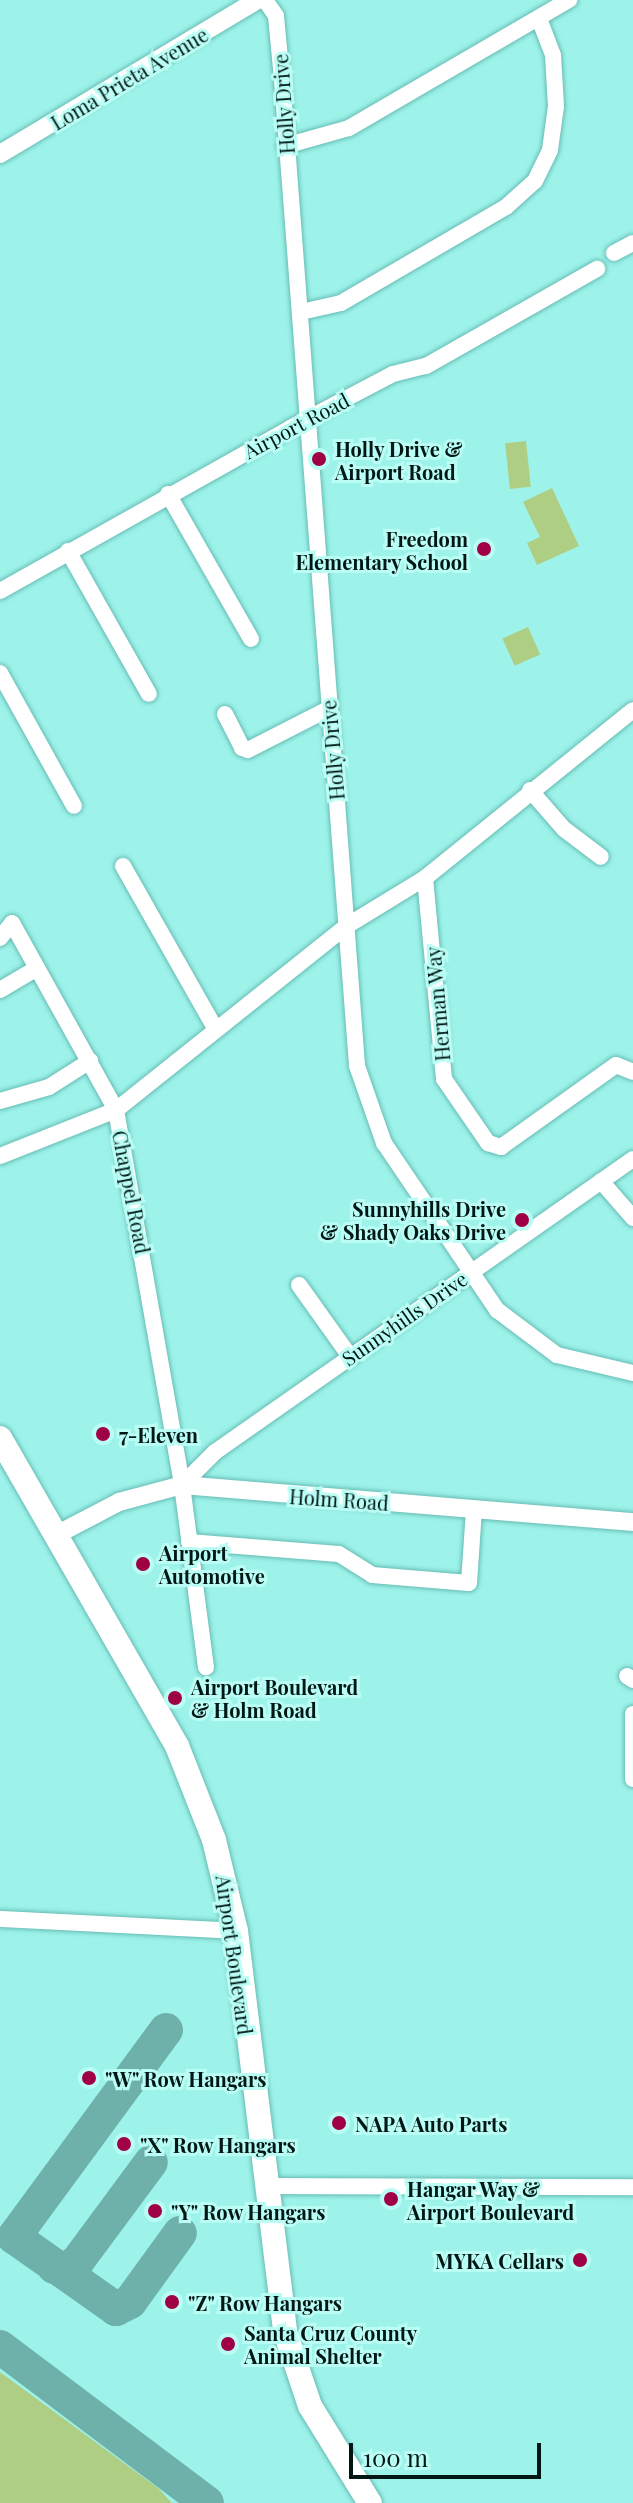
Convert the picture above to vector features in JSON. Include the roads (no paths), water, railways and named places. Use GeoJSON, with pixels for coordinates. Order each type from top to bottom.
{"type":"FeatureCollection","features":[{"type":"Feature","properties":{"kind":"main road","name":"Airport Boulevard"},"geometry":{"type":"LineString","coordinates":[[0,1438],[177,1746],[214,1840],[236,1931],[277,2294],[297,2372],[328,2440],[370,2503]]}},
{"type":"Feature","properties":{"kind":"street","name":"Loma Prieta Avenue"},"geometry":{"type":"LineString","coordinates":[[0,154],[257,0]]}},
{"type":"Feature","properties":{"kind":"street","name":"Holly Drive"},"geometry":{"type":"LineString","coordinates":[[265,0],[276,16],[357,1066],[384,1143],[469,1273],[497,1310],[532,1341],[584,1365],[633,1373]]}},
{"type":"Feature","properties":{"kind":"street"},"geometry":{"type":"LineString","coordinates":[[285,146],[339,133],[569,0]]}},
{"type":"Feature","properties":{"kind":"street"},"geometry":{"type":"LineString","coordinates":[[301,312],[341,303],[506,207],[535,181],[550,150],[555,115],[555,63],[539,18]]}},
{"type":"Feature","properties":{"kind":"street"},"geometry":{"type":"LineString","coordinates":[[614,253],[633,243]]}},
{"type":"Feature","properties":{"kind":"street","name":"Airport Road"},"geometry":{"type":"LineString","coordinates":[[0,591],[168,494],[307,419],[393,374],[426,366],[597,269]]}},
{"type":"Feature","properties":{"kind":"street"},"geometry":{"type":"LineString","coordinates":[[168,494],[251,639]]}},
{"type":"Feature","properties":{"kind":"street"},"geometry":{"type":"LineString","coordinates":[[68,551],[149,694]]}},
{"type":"Feature","properties":{"kind":"street"},"geometry":{"type":"LineString","coordinates":[[0,673],[74,806]]}},
{"type":"Feature","properties":{"kind":"street"},"geometry":{"type":"LineString","coordinates":[[225,714],[248,750],[328,709]]}},
{"type":"Feature","properties":{"kind":"street"},"geometry":{"type":"LineString","coordinates":[[0,1156],[116,1110],[345,927],[376,911],[425,878],[530,790],[633,710]]}},
{"type":"Feature","properties":{"kind":"street"},"geometry":{"type":"LineString","coordinates":[[530,790],[564,829],[601,857]]}},
{"type":"Feature","properties":{"kind":"street"},"geometry":{"type":"LineString","coordinates":[[123,866],[215,1028]]}},
{"type":"Feature","properties":{"kind":"street","name":"Herman Way"},"geometry":{"type":"LineString","coordinates":[[425,878],[444,1079],[488,1143],[501,1147],[616,1065],[633,1072]]}},
{"type":"Feature","properties":{"kind":"street","name":"Chappel Road"},"geometry":{"type":"LineString","coordinates":[[0,938],[12,923],[116,1110],[182,1485],[206,1667]]}},
{"type":"Feature","properties":{"kind":"street"},"geometry":{"type":"LineString","coordinates":[[0,990],[37,968]]}},
{"type":"Feature","properties":{"kind":"street"},"geometry":{"type":"LineString","coordinates":[[0,1101],[49,1087],[90,1061]]}},
{"type":"Feature","properties":{"kind":"street","name":"Sunnyhills Drive"},"geometry":{"type":"LineString","coordinates":[[182,1485],[215,1452],[349,1355],[633,1159]]}},
{"type":"Feature","properties":{"kind":"street"},"geometry":{"type":"LineString","coordinates":[[601,1181],[633,1218]]}},
{"type":"Feature","properties":{"kind":"street"},"geometry":{"type":"LineString","coordinates":[[299,1285],[349,1355]]}},
{"type":"Feature","properties":{"kind":"street","name":"Holm Road"},"geometry":{"type":"LineString","coordinates":[[56,1535],[119,1502],[182,1485],[633,1522]]}},
{"type":"Feature","properties":{"kind":"street"},"geometry":{"type":"LineString","coordinates":[[189,1542],[339,1554],[372,1575],[469,1583],[474,1509]]}},
{"type":"Feature","properties":{"kind":"street"},"geometry":{"type":"LineString","coordinates":[[633,1714],[633,1779]]}},
{"type":"Feature","properties":{"kind":"street"},"geometry":{"type":"LineString","coordinates":[[0,1919],[236,1931]]}},
{"type":"Feature","properties":{"kind":"street"},"geometry":{"type":"LineString","coordinates":[[264,2186],[633,2187]]}},
{"type":"Feature","properties":{"kind":"place","name":"Holly Drive & Airport Road"},"geometry":{"type":"Point","coordinates":[319,459]}},
{"type":"Feature","properties":{"kind":"place","name":"Freedom Elementary School"},"geometry":{"type":"Point","coordinates":[484,549]}},
{"type":"Feature","properties":{"kind":"place","name":"Sunnyhills Drive & Shady Oaks Drive"},"geometry":{"type":"Point","coordinates":[522,1220]}},
{"type":"Feature","properties":{"kind":"place","name":"7-Eleven"},"geometry":{"type":"Point","coordinates":[103,1434]}},
{"type":"Feature","properties":{"kind":"place","name":"Airport Automotive"},"geometry":{"type":"Point","coordinates":[143,1564]}},
{"type":"Feature","properties":{"kind":"place","name":"Airport Boulevard & Holm Road"},"geometry":{"type":"Point","coordinates":[175,1698]}},
{"type":"Feature","properties":{"kind":"place","name":"\"W\" Row Hangars"},"geometry":{"type":"Point","coordinates":[89,2078]}},
{"type":"Feature","properties":{"kind":"place","name":"NAPA Auto Parts"},"geometry":{"type":"Point","coordinates":[339,2123]}},
{"type":"Feature","properties":{"kind":"place","name":"\"X\" Row Hangars"},"geometry":{"type":"Point","coordinates":[124,2144]}},
{"type":"Feature","properties":{"kind":"place","name":"Hangar Way & Airport Boulevard"},"geometry":{"type":"Point","coordinates":[391,2199]}},
{"type":"Feature","properties":{"kind":"place","name":"\"Y\" Row Hangars"},"geometry":{"type":"Point","coordinates":[155,2211]}},
{"type":"Feature","properties":{"kind":"place","name":"MYKA Cellars"},"geometry":{"type":"Point","coordinates":[580,2260]}},
{"type":"Feature","properties":{"kind":"place","name":"\"Z\" Row Hangars"},"geometry":{"type":"Point","coordinates":[172,2302]}},
{"type":"Feature","properties":{"kind":"place","name":"Santa Cruz County Animal Shelter"},"geometry":{"type":"Point","coordinates":[228,2344]}}]}
